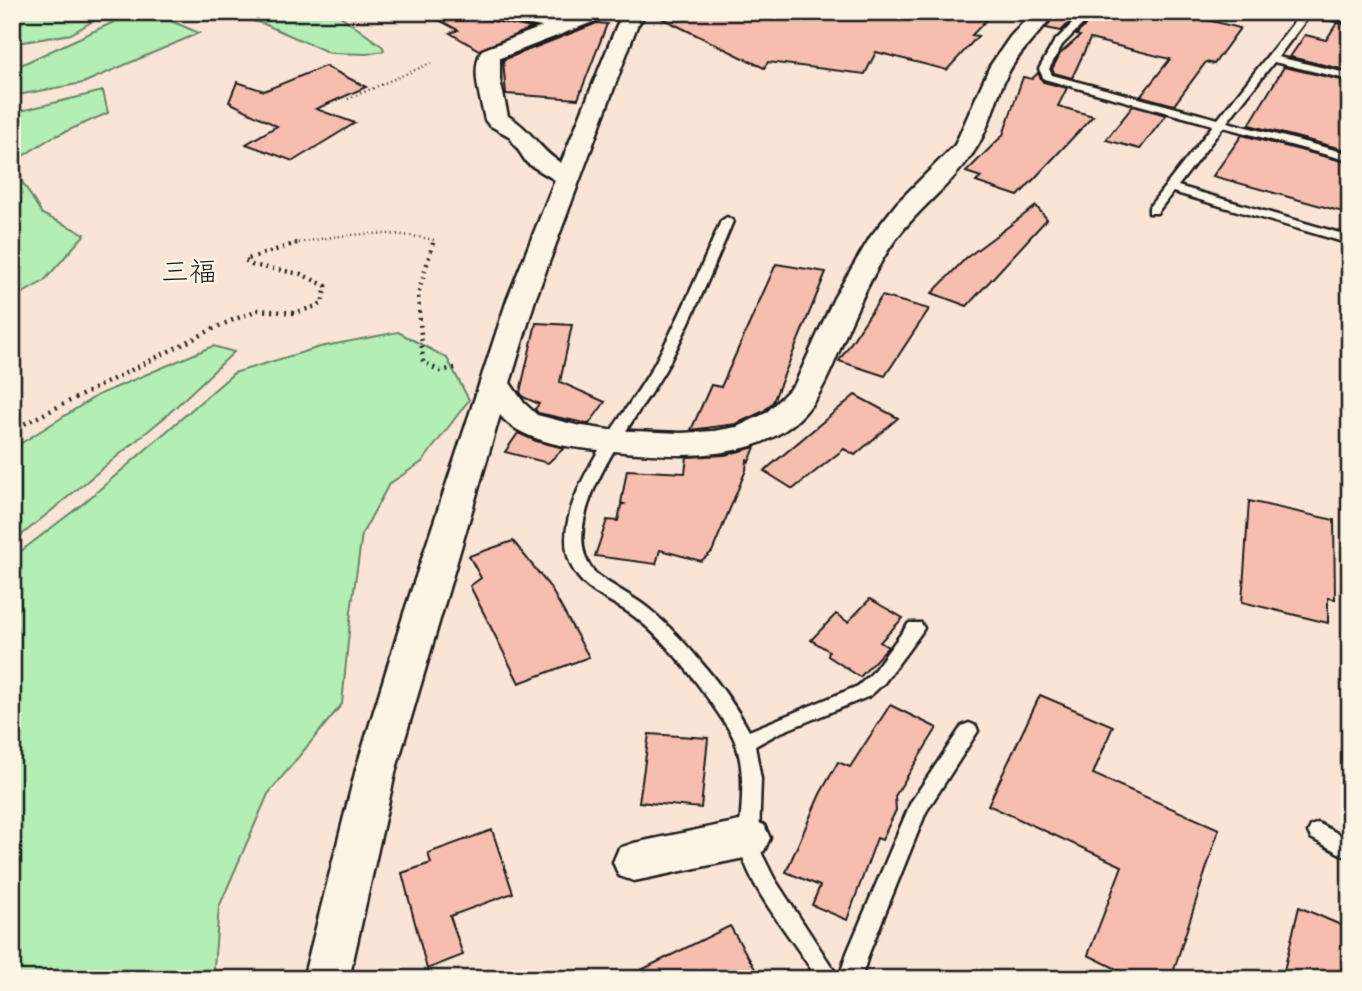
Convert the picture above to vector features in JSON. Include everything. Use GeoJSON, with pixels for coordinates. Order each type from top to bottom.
{"type":"FeatureCollection","features":[{"type":"Feature","properties":{"kind":"street"},"geometry":{"type":"LineString","coordinates":[[491,12],[566,24]]}},
{"type":"Feature","properties":{"kind":"street"},"geometry":{"type":"LineString","coordinates":[[568,178],[536,158],[517,131],[498,120],[492,102],[490,55],[601,12]]}},
{"type":"Feature","properties":{"kind":"street"},"geometry":{"type":"LineString","coordinates":[[326,979],[376,769],[521,300],[628,25],[637,12]]}},
{"type":"Feature","properties":{"kind":"street"},"geometry":{"type":"LineString","coordinates":[[495,385],[518,416],[526,422],[610,440],[689,446],[735,439],[762,430],[790,411],[810,386],[861,272],[886,232],[901,214],[955,163],[979,120],[996,77],[1021,36],[1045,12]]}},
{"type":"Feature","properties":{"kind":"street"},"geometry":{"type":"LineString","coordinates":[[1307,12],[1350,16]]}},
{"type":"Feature","properties":{"kind":"street"},"geometry":{"type":"LineString","coordinates":[[634,862],[749,838]]}},
{"type":"Feature","properties":{"kind":"lane"},"geometry":{"type":"LineString","coordinates":[[1090,12],[1058,44],[1044,74],[1048,77],[1350,158]]}},
{"type":"Feature","properties":{"kind":"lane"},"geometry":{"type":"LineString","coordinates":[[1153,210],[1307,12]]}},
{"type":"Feature","properties":{"kind":"lane"},"geometry":{"type":"LineString","coordinates":[[1271,58],[1350,77]]}},
{"type":"Feature","properties":{"kind":"lane"},"geometry":{"type":"LineString","coordinates":[[1170,187],[1350,240]]}},
{"type":"Feature","properties":{"kind":"lane"},"geometry":{"type":"LineString","coordinates":[[727,221],[682,324],[649,387],[610,440],[578,504],[574,543],[576,561],[596,583],[640,611],[662,631],[746,742],[751,766],[749,838],[752,853],[763,877],[829,979]]}},
{"type":"Feature","properties":{"kind":"lane"},"geometry":{"type":"LineString","coordinates":[[746,742],[772,728],[864,691],[878,678],[915,628]]}},
{"type":"Feature","properties":{"kind":"lane"},"geometry":{"type":"LineString","coordinates":[[850,979],[882,892],[918,807],[969,731]]}},
{"type":"Feature","properties":{"kind":"lane"},"geometry":{"type":"LineString","coordinates":[[1318,832],[1350,850]]}},
{"type":"Feature","properties":{"kind":"path"},"geometry":{"type":"LineString","coordinates":[[348,99],[431,63]]}},
{"type":"Feature","properties":{"kind":"path"},"geometry":{"type":"LineString","coordinates":[[12,430],[223,324],[258,310],[295,313],[322,304],[326,286],[300,274],[252,265],[245,260],[267,251],[335,236],[412,233],[434,240],[418,295],[423,362],[433,371],[445,373],[461,367],[465,359]]}},
{"type":"Feature","properties":{"kind":"green space"},"geometry":{"type":"Polygon","coordinates":[[[12,12],[108,12],[71,34],[12,44],[12,12]]]}},
{"type":"Feature","properties":{"kind":"green space"},"geometry":{"type":"Polygon","coordinates":[[[217,12],[335,12],[383,47],[384,51],[367,54],[330,53],[264,24],[217,12]]]}},
{"type":"Feature","properties":{"kind":"green space"},"geometry":{"type":"Polygon","coordinates":[[[153,13],[199,33],[83,83],[12,96],[12,69],[131,14],[153,13]]]}},
{"type":"Feature","properties":{"kind":"green space"},"geometry":{"type":"Polygon","coordinates":[[[103,91],[108,113],[51,138],[12,163],[12,113],[103,91]]]}},
{"type":"Feature","properties":{"kind":"green space"},"geometry":{"type":"Polygon","coordinates":[[[12,165],[42,214],[85,234],[44,281],[12,299],[12,165]]]}},
{"type":"Feature","properties":{"kind":"green space"},"geometry":{"type":"Polygon","coordinates":[[[398,332],[447,358],[469,400],[422,462],[389,484],[362,534],[342,704],[268,794],[219,907],[213,979],[12,979],[12,558],[85,502],[234,373],[320,347],[398,332]]]}},
{"type":"Feature","properties":{"kind":"green space"},"geometry":{"type":"Polygon","coordinates":[[[213,346],[234,352],[165,417],[12,543],[12,449],[98,395],[213,346]]]}},
{"type":"Feature","properties":{"kind":"building"},"geometry":{"type":"Polygon","coordinates":[[[424,12],[479,12],[483,19],[532,28],[479,50],[450,33],[458,30],[424,12]]]}},
{"type":"Feature","properties":{"kind":"building"},"geometry":{"type":"Polygon","coordinates":[[[649,12],[994,12],[972,35],[978,36],[947,70],[876,52],[865,74],[768,62],[764,68],[649,12]]]}},
{"type":"Feature","properties":{"kind":"building"},"geometry":{"type":"Polygon","coordinates":[[[1057,12],[1080,12],[1061,31],[1046,28],[1057,12]]]}},
{"type":"Feature","properties":{"kind":"building"},"geometry":{"type":"Polygon","coordinates":[[[1098,12],[1175,12],[1240,28],[1214,64],[1206,62],[1174,105],[1141,96],[1170,59],[1090,39],[1072,78],[1054,73],[1052,69],[1060,54],[1080,36],[1076,35],[1098,12]]]}},
{"type":"Feature","properties":{"kind":"building"},"geometry":{"type":"Polygon","coordinates":[[[597,23],[607,24],[578,99],[506,94],[503,60],[597,23]]]}},
{"type":"Feature","properties":{"kind":"building"},"geometry":{"type":"Polygon","coordinates":[[[1337,23],[1350,25],[1350,71],[1290,57],[1305,35],[1326,40],[1337,23]]]}},
{"type":"Feature","properties":{"kind":"building"},"geometry":{"type":"Polygon","coordinates":[[[325,66],[366,87],[316,109],[355,123],[293,161],[246,144],[277,126],[229,102],[237,82],[264,91],[325,66]]]}},
{"type":"Feature","properties":{"kind":"building"},"geometry":{"type":"Polygon","coordinates":[[[1284,67],[1350,82],[1350,151],[1249,125],[1284,67]]]}},
{"type":"Feature","properties":{"kind":"building"},"geometry":{"type":"Polygon","coordinates":[[[1038,73],[1043,82],[1067,88],[1058,106],[1093,116],[1018,196],[976,182],[981,177],[966,172],[1003,135],[1023,77],[1032,79],[1038,73]]]}},
{"type":"Feature","properties":{"kind":"building"},"geometry":{"type":"Polygon","coordinates":[[[1133,106],[1166,115],[1140,149],[1106,140],[1133,106]]]}},
{"type":"Feature","properties":{"kind":"building"},"geometry":{"type":"Polygon","coordinates":[[[1242,135],[1350,163],[1350,214],[1213,176],[1242,135]]]}},
{"type":"Feature","properties":{"kind":"building"},"geometry":{"type":"Polygon","coordinates":[[[1036,206],[1047,219],[967,306],[932,293],[966,258],[1036,206]]]}},
{"type":"Feature","properties":{"kind":"building"},"geometry":{"type":"Polygon","coordinates":[[[776,264],[826,272],[773,402],[764,411],[736,424],[691,430],[711,385],[721,387],[776,264]]]}},
{"type":"Feature","properties":{"kind":"building"},"geometry":{"type":"Polygon","coordinates":[[[882,296],[929,309],[885,376],[839,361],[882,296]]]}},
{"type":"Feature","properties":{"kind":"building"},"geometry":{"type":"Polygon","coordinates":[[[536,323],[572,325],[560,382],[605,402],[589,424],[538,413],[535,409],[539,404],[523,397],[520,392],[536,323]]]}},
{"type":"Feature","properties":{"kind":"building"},"geometry":{"type":"Polygon","coordinates":[[[855,395],[898,418],[855,455],[844,449],[793,489],[764,471],[855,395]]]}},
{"type":"Feature","properties":{"kind":"building"},"geometry":{"type":"Polygon","coordinates":[[[518,433],[564,448],[548,463],[505,452],[518,433]]]}},
{"type":"Feature","properties":{"kind":"building"},"geometry":{"type":"Polygon","coordinates":[[[755,447],[749,462],[747,460],[746,470],[712,552],[701,561],[660,550],[656,564],[595,556],[607,520],[618,521],[621,505],[624,504],[621,503],[627,470],[685,473],[687,457],[725,455],[755,447]]]}},
{"type":"Feature","properties":{"kind":"building"},"geometry":{"type":"Polygon","coordinates":[[[1249,501],[1334,520],[1335,599],[1328,598],[1328,623],[1242,602],[1249,501]]]}},
{"type":"Feature","properties":{"kind":"building"},"geometry":{"type":"Polygon","coordinates":[[[513,541],[550,587],[589,657],[519,683],[470,586],[481,578],[469,556],[513,541]]]}},
{"type":"Feature","properties":{"kind":"building"},"geometry":{"type":"Polygon","coordinates":[[[870,599],[903,618],[880,642],[888,647],[860,677],[828,656],[829,651],[811,640],[836,614],[848,622],[870,599]]]}},
{"type":"Feature","properties":{"kind":"building"},"geometry":{"type":"Polygon","coordinates":[[[1040,695],[1113,726],[1093,774],[1219,829],[1171,979],[1137,979],[1088,955],[1122,866],[988,805],[1040,695]]]}},
{"type":"Feature","properties":{"kind":"building"},"geometry":{"type":"Polygon","coordinates":[[[890,705],[937,728],[895,796],[896,810],[882,840],[877,838],[847,920],[812,905],[820,886],[786,872],[820,794],[838,762],[850,767],[890,705]]]}},
{"type":"Feature","properties":{"kind":"building"},"geometry":{"type":"Polygon","coordinates":[[[649,734],[708,738],[701,808],[639,802],[649,734]]]}},
{"type":"Feature","properties":{"kind":"building"},"geometry":{"type":"Polygon","coordinates":[[[492,830],[513,893],[450,916],[463,955],[427,969],[402,873],[431,863],[428,853],[492,830]]]}},
{"type":"Feature","properties":{"kind":"building"},"geometry":{"type":"Polygon","coordinates":[[[1299,907],[1350,929],[1350,979],[1282,979],[1299,907]]]}},
{"type":"Feature","properties":{"kind":"building"},"geometry":{"type":"Polygon","coordinates":[[[730,926],[761,979],[623,979],[730,926]]]}},
{"type":"Feature","properties":{"kind":"district","name":"三福"},"geometry":{"type":"Point","coordinates":[189,271]}}]}
